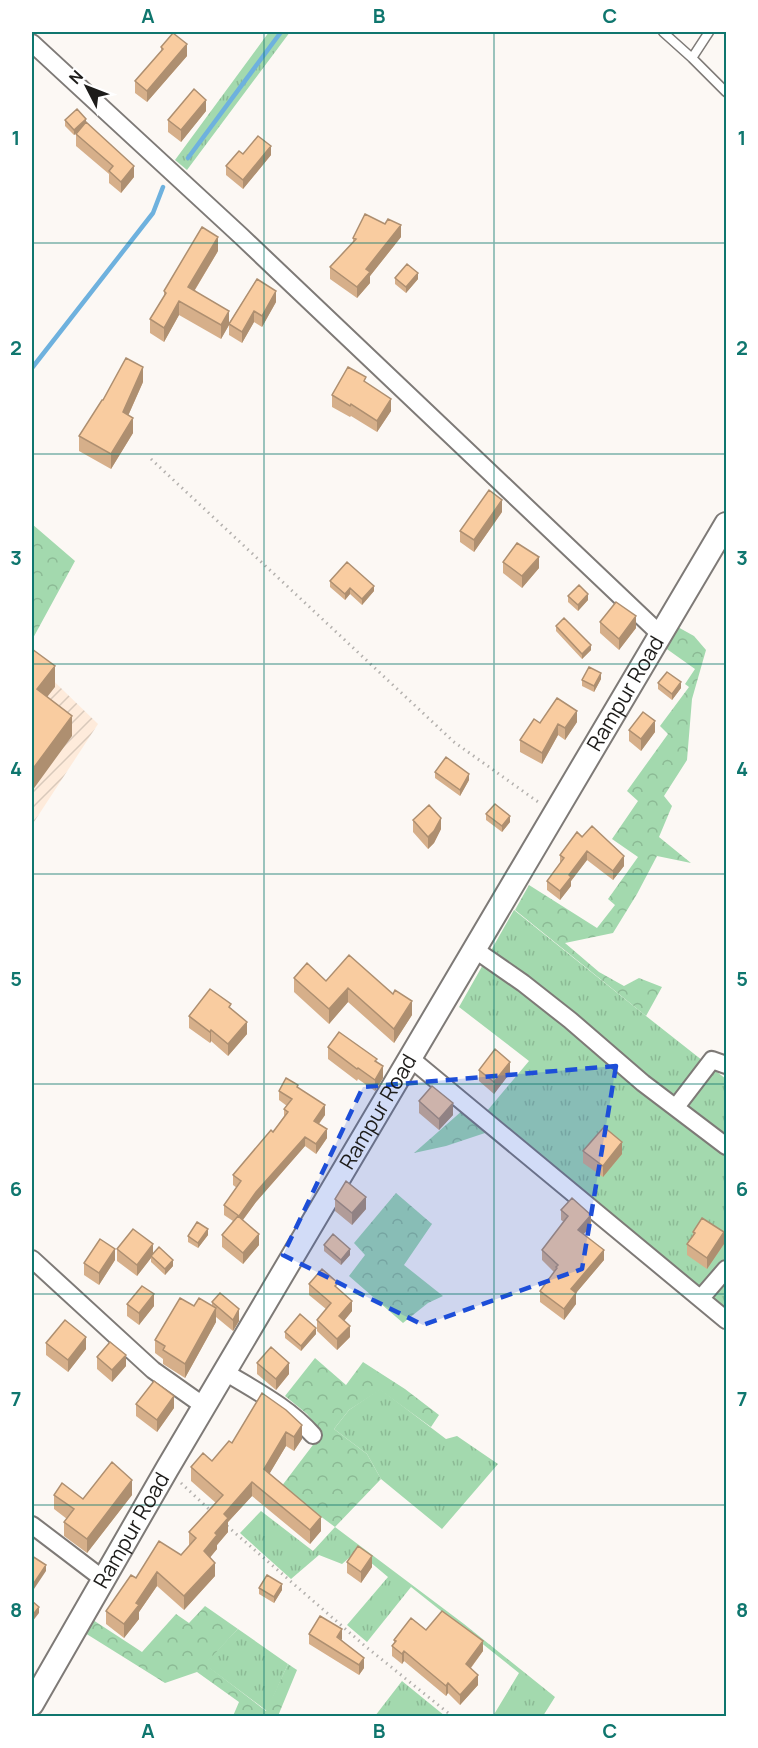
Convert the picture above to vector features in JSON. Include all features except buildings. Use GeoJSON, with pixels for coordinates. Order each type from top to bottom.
{"type":"FeatureCollection","features":[{"type":"Feature","properties":{"kind":"main road","name":"Rampur Road"},"geometry":{"type":"LineString","coordinates":[[32,1704],[204,1406],[726,524]]}},
{"type":"Feature","properties":{"kind":"street"},"geometry":{"type":"LineString","coordinates":[[32,43],[241,236],[660,634]]}},
{"type":"Feature","properties":{"kind":"street"},"geometry":{"type":"LineString","coordinates":[[474,949],[523,983],[643,1083],[726,1146]]}},
{"type":"Feature","properties":{"kind":"street"},"geometry":{"type":"LineString","coordinates":[[410,1058],[726,1320]]}},
{"type":"Feature","properties":{"kind":"street"},"geometry":{"type":"LineString","coordinates":[[676,1107],[712,1060],[726,1065]]}},
{"type":"Feature","properties":{"kind":"street"},"geometry":{"type":"LineString","coordinates":[[32,1259],[153,1370],[204,1406]]}},
{"type":"Feature","properties":{"kind":"street"},"geometry":{"type":"LineString","coordinates":[[701,1298],[726,1269]]}},
{"type":"Feature","properties":{"kind":"street"},"geometry":{"type":"LineString","coordinates":[[225,1372],[283,1407],[313,1435]]}},
{"type":"Feature","properties":{"kind":"street"},"geometry":{"type":"LineString","coordinates":[[32,1525],[103,1579]]}},
{"type":"Feature","properties":{"kind":"lane"},"geometry":{"type":"LineString","coordinates":[[663,32],[726,92]]}},
{"type":"Feature","properties":{"kind":"lane"},"geometry":{"type":"LineString","coordinates":[[692,58],[709,32]]}},
{"type":"Feature","properties":{"kind":"path"},"geometry":{"type":"LineString","coordinates":[[151,459],[454,742],[555,813]]}},
{"type":"Feature","properties":{"kind":"path"},"geometry":{"type":"LineString","coordinates":[[167,1469],[213,1513]]}},
{"type":"Feature","properties":{"kind":"path"},"geometry":{"type":"LineString","coordinates":[[220,1520],[365,1646],[452,1716]]}},
{"type":"Feature","properties":{"kind":"highlighted area"},"geometry":{"type":"Polygon","coordinates":[[[616,1066],[582,1269],[423,1325],[283,1255],[363,1087],[616,1066]]]}},
{"type":"Feature","properties":{"kind":"shaded area"},"geometry":{"type":"Polygon","coordinates":[[[32,660],[98,724],[32,825],[32,660]]]}},
{"type":"Feature","properties":{"kind":"green space"},"geometry":{"type":"Polygon","coordinates":[[[269,32],[290,32],[187,170],[175,160],[269,32]]]}},
{"type":"Feature","properties":{"kind":"green space"},"geometry":{"type":"Polygon","coordinates":[[[32,524],[75,561],[32,640],[32,524]]]}},
{"type":"Feature","properties":{"kind":"green space"},"geometry":{"type":"Polygon","coordinates":[[[676,626],[694,636],[706,650],[692,699],[687,760],[664,796],[672,806],[659,837],[691,863],[657,856],[613,933],[565,943],[599,972],[624,986],[639,978],[662,987],[646,1016],[515,910],[529,885],[597,928],[615,905],[608,899],[638,857],[612,839],[638,801],[627,791],[668,734],[660,726],[689,687],[685,684],[695,669],[664,647],[676,626]]]}},
{"type":"Feature","properties":{"kind":"green space"},"geometry":{"type":"Polygon","coordinates":[[[514,910],[726,1079],[726,1311],[487,1111],[529,1061],[459,1007],[514,910]]]}},
{"type":"Feature","properties":{"kind":"green space"},"geometry":{"type":"Polygon","coordinates":[[[463,1110],[488,1132],[446,1146],[414,1153],[463,1110]]]}},
{"type":"Feature","properties":{"kind":"green space"},"geometry":{"type":"Polygon","coordinates":[[[396,1193],[432,1224],[404,1265],[443,1296],[428,1303],[403,1323],[349,1276],[365,1255],[354,1243],[396,1193]]]}},
{"type":"Feature","properties":{"kind":"green space"},"geometry":{"type":"Polygon","coordinates":[[[315,1358],[346,1385],[363,1362],[405,1389],[439,1415],[431,1427],[380,1390],[349,1410],[334,1429],[367,1454],[381,1479],[335,1527],[281,1487],[322,1433],[307,1414],[285,1396],[315,1358]]]}},
{"type":"Feature","properties":{"kind":"green space"},"geometry":{"type":"Polygon","coordinates":[[[380,1389],[446,1439],[457,1436],[498,1464],[442,1529],[381,1479],[367,1454],[334,1429],[349,1410],[380,1389]]]}},
{"type":"Feature","properties":{"kind":"green space"},"geometry":{"type":"Polygon","coordinates":[[[261,1511],[313,1551],[335,1527],[464,1624],[555,1697],[543,1716],[493,1716],[519,1673],[411,1587],[367,1642],[347,1625],[388,1577],[357,1551],[342,1564],[319,1555],[291,1579],[240,1533],[261,1511]]]}},
{"type":"Feature","properties":{"kind":"green space"},"geometry":{"type":"Polygon","coordinates":[[[205,1606],[238,1629],[205,1664],[266,1711],[288,1664],[297,1670],[278,1716],[233,1716],[239,1702],[197,1672],[165,1683],[85,1633],[93,1620],[142,1652],[176,1614],[189,1623],[205,1606]]]}},
{"type":"Feature","properties":{"kind":"green space"},"geometry":{"type":"Polygon","coordinates":[[[238,1629],[288,1664],[267,1711],[204,1664],[238,1629]]]}},
{"type":"Feature","properties":{"kind":"green space"},"geometry":{"type":"Polygon","coordinates":[[[402,1681],[445,1716],[375,1716],[402,1681]]]}},
{"type":"Feature","properties":{"kind":"waterway"},"geometry":{"type":"LineString","coordinates":[[188,158],[281,32]]}},
{"type":"Feature","properties":{"kind":"waterway"},"geometry":{"type":"LineString","coordinates":[[32,368],[153,213],[163,187]]}}]}
